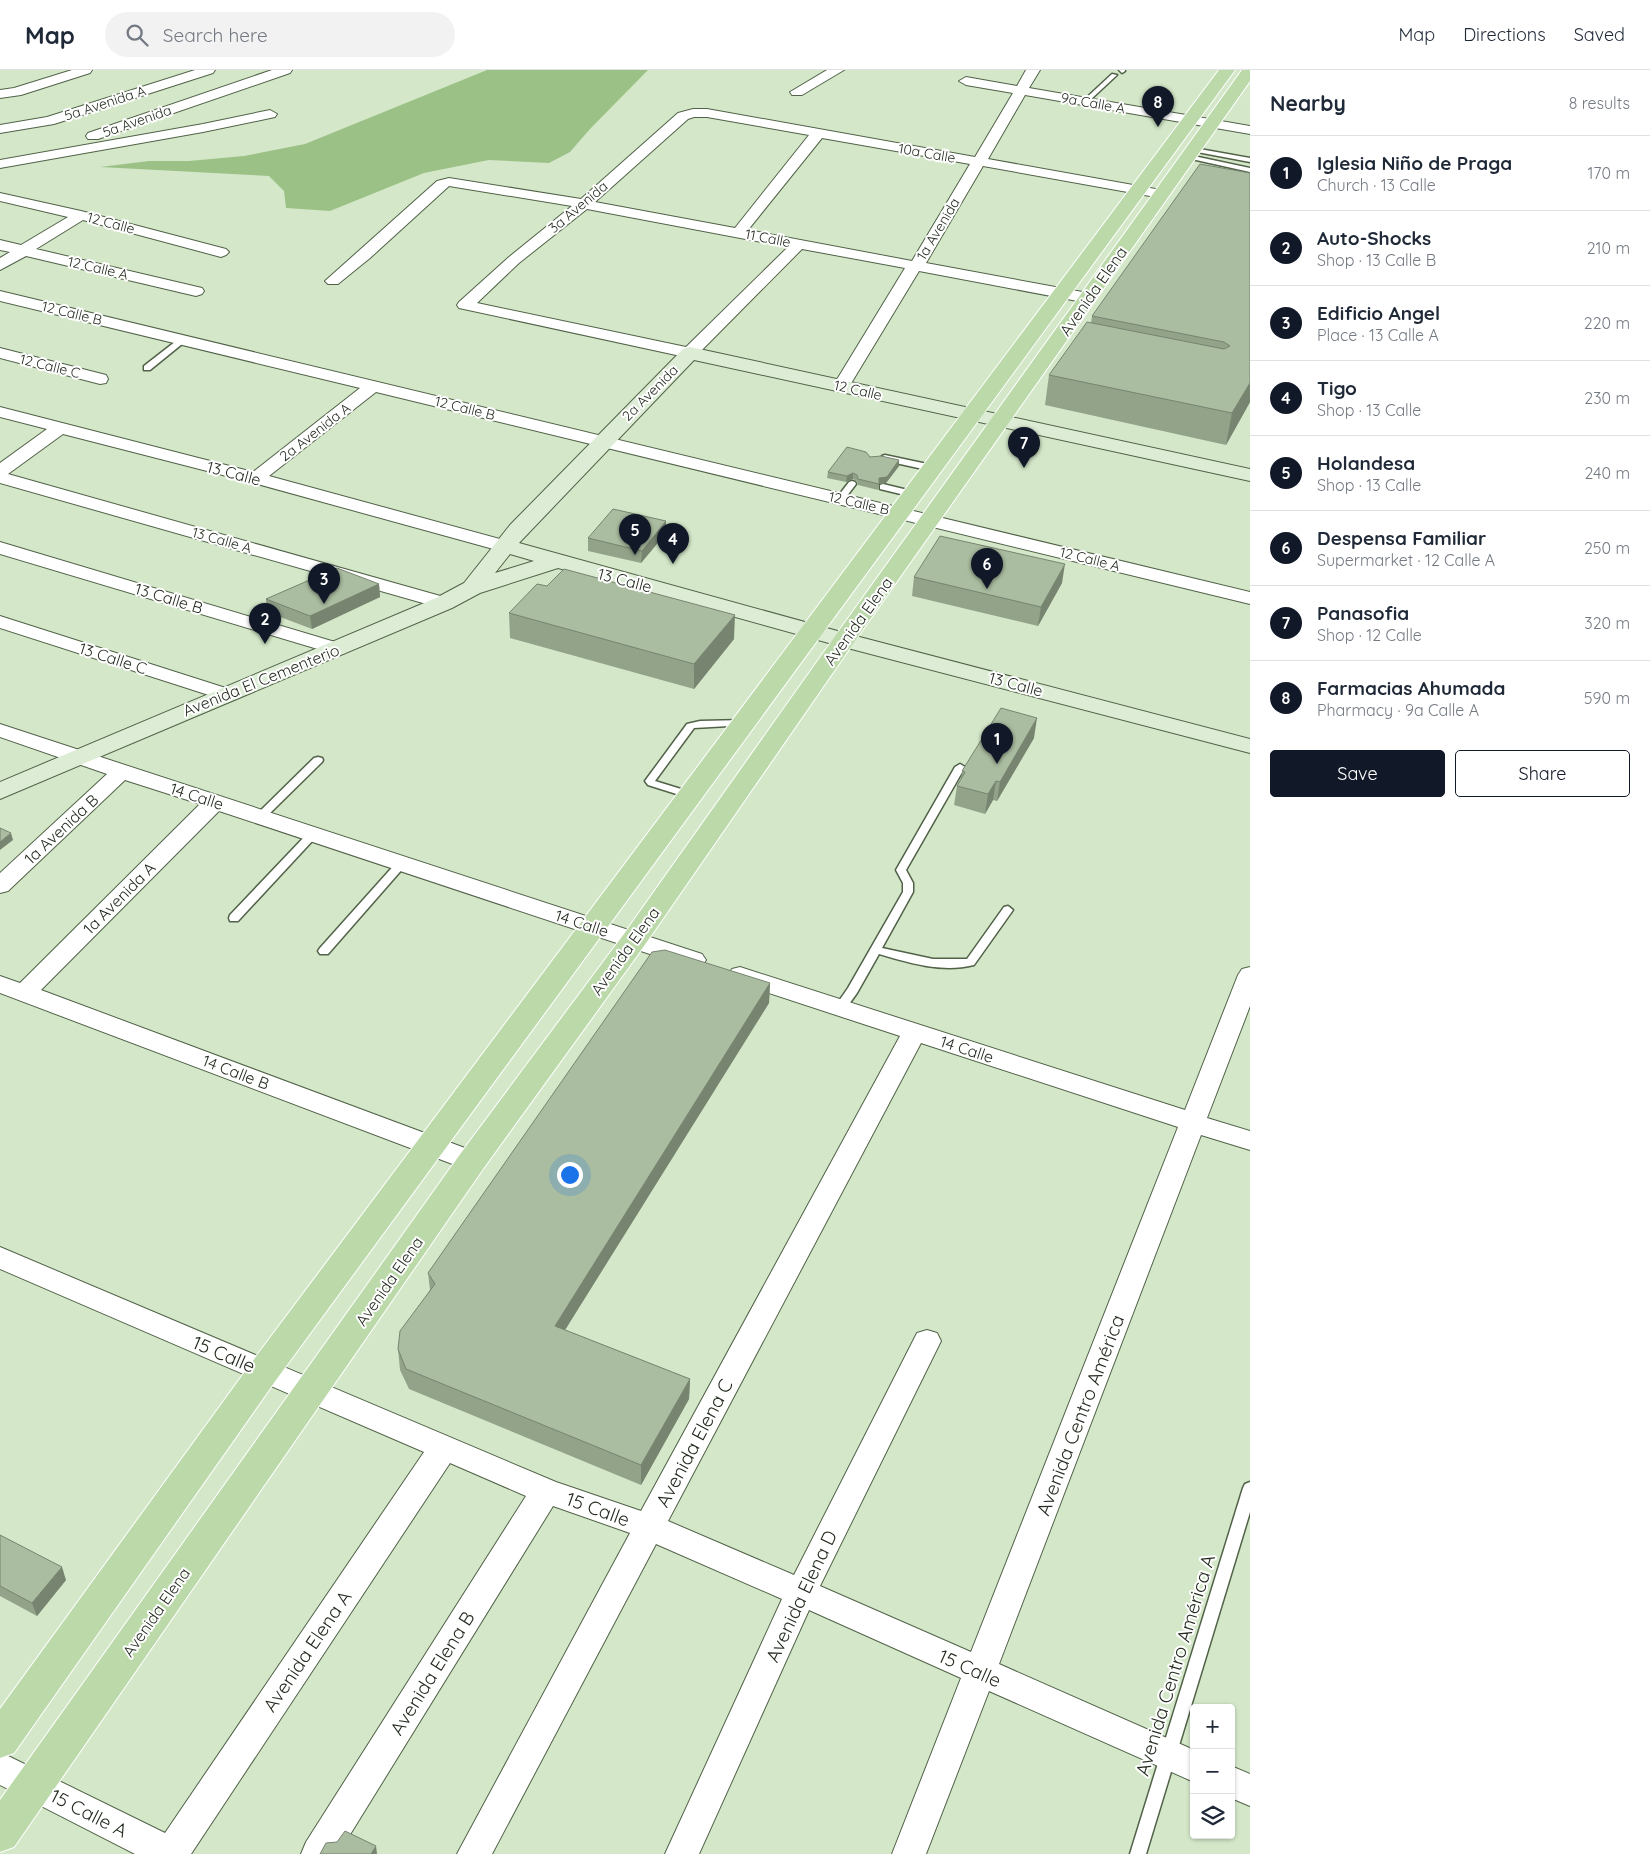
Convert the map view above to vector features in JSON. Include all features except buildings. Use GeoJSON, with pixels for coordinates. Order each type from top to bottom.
{"type":"FeatureCollection","features":[{"type":"Feature","properties":{"kind":"main road","name":"Avenida Elena"},"geometry":{"type":"LineString","coordinates":[[0,1833],[472,1161],[634,940],[1001,420],[1060,344],[1150,192],[1191,154],[1202,122],[1227,70]]}},
{"type":"Feature","properties":{"kind":"main road","name":"Avenida Elena"},"geometry":{"type":"LineString","coordinates":[[0,1740],[264,1371],[1062,293],[1150,192],[1202,122],[1250,70]]}},
{"type":"Feature","properties":{"kind":"main road","name":"12 Calle"},"geometry":{"type":"LineString","coordinates":[[690,353],[1250,475]]}},
{"type":"Feature","properties":{"kind":"main road","name":"2a Avenida"},"geometry":{"type":"LineString","coordinates":[[504,546],[602,442],[690,353]]}},
{"type":"Feature","properties":{"kind":"main road","name":"13 Calle"},"geometry":{"type":"LineString","coordinates":[[504,546],[844,640],[1250,746]]}},
{"type":"Feature","properties":{"kind":"main road","name":"Avenida El Cementerio"},"geometry":{"type":"LineString","coordinates":[[0,791],[225,694],[444,603],[472,588],[504,546]]}},
{"type":"Feature","properties":{"kind":"main road"},"geometry":{"type":"LineString","coordinates":[[472,588],[556,561]]}},
{"type":"Feature","properties":{"kind":"street"},"geometry":{"type":"LineString","coordinates":[[0,94],[16,92],[85,70]]}},
{"type":"Feature","properties":{"kind":"street","name":"5a Avenida A"},"geometry":{"type":"LineString","coordinates":[[0,129],[49,121],[208,70]]}},
{"type":"Feature","properties":{"kind":"street","name":"5a Avenida"},"geometry":{"type":"LineString","coordinates":[[81,148],[75,142],[279,70],[285,70]]}},
{"type":"Feature","properties":{"kind":"street"},"geometry":{"type":"LineString","coordinates":[[797,92],[837,70]]}},
{"type":"Feature","properties":{"kind":"street","name":"1a Avenida"},"geometry":{"type":"LineString","coordinates":[[841,386],[916,265],[1032,70]]}},
{"type":"Feature","properties":{"kind":"street","name":"9a Calle A"},"geometry":{"type":"LineString","coordinates":[[966,81],[1250,130]]}},
{"type":"Feature","properties":{"kind":"street"},"geometry":{"type":"LineString","coordinates":[[16,92],[49,121]]}},
{"type":"Feature","properties":{"kind":"street","name":"10a Calle"},"geometry":{"type":"LineString","coordinates":[[693,113],[707,113],[1150,192]]}},
{"type":"Feature","properties":{"kind":"street","name":"3a Avenida"},"geometry":{"type":"LineString","coordinates":[[465,305],[514,260],[584,204],[683,116],[693,113]]}},
{"type":"Feature","properties":{"kind":"street"},"geometry":{"type":"LineString","coordinates":[[0,164],[81,148],[117,144],[270,114]]}},
{"type":"Feature","properties":{"kind":"street"},"geometry":{"type":"LineString","coordinates":[[739,232],[818,133]]}},
{"type":"Feature","properties":{"kind":"street","name":"11 Calle"},"geometry":{"type":"LineString","coordinates":[[333,281],[365,255],[442,184],[448,182],[739,232],[1088,298]]}},
{"type":"Feature","properties":{"kind":"street","name":"12 Calle"},"geometry":{"type":"LineString","coordinates":[[0,197],[81,215],[221,252]]}},
{"type":"Feature","properties":{"kind":"street"},"geometry":{"type":"LineString","coordinates":[[0,266],[81,215]]}},
{"type":"Feature","properties":{"kind":"street","name":"2a Avenida"},"geometry":{"type":"LineString","coordinates":[[690,353],[799,244]]}},
{"type":"Feature","properties":{"kind":"street","name":"12 Calle A"},"geometry":{"type":"LineString","coordinates":[[0,245],[196,291]]}},
{"type":"Feature","properties":{"kind":"street","name":"12 Calle B"},"geometry":{"type":"LineString","coordinates":[[0,296],[840,498],[906,504],[930,520]]}},
{"type":"Feature","properties":{"kind":"street","name":"12 Calle"},"geometry":{"type":"LineString","coordinates":[[465,305],[690,353]]}},
{"type":"Feature","properties":{"kind":"street","name":"12 Calle C"},"geometry":{"type":"LineString","coordinates":[[0,353],[100,379]]}},
{"type":"Feature","properties":{"kind":"street","name":"2a Avenida A"},"geometry":{"type":"LineString","coordinates":[[256,478],[373,386]]}},
{"type":"Feature","properties":{"kind":"street","name":"13 Calle"},"geometry":{"type":"LineString","coordinates":[[0,412],[256,478],[504,546]]}},
{"type":"Feature","properties":{"kind":"street"},"geometry":{"type":"LineString","coordinates":[[0,471],[60,428]]}},
{"type":"Feature","properties":{"kind":"street","name":"13 Calle A"},"geometry":{"type":"LineString","coordinates":[[0,477],[444,603]]}},
{"type":"Feature","properties":{"kind":"street","name":"12 Calle A"},"geometry":{"type":"LineString","coordinates":[[930,520],[1250,598]]}},
{"type":"Feature","properties":{"kind":"street","name":"13 Calle B"},"geometry":{"type":"LineString","coordinates":[[0,548],[338,648]]}},
{"type":"Feature","properties":{"kind":"street","name":"13 Calle C"},"geometry":{"type":"LineString","coordinates":[[0,622],[225,694]]}},
{"type":"Feature","properties":{"kind":"street","name":"14 Calle"},"geometry":{"type":"LineString","coordinates":[[0,730],[400,864],[1250,1141]]}},
{"type":"Feature","properties":{"kind":"street","name":"1a Avenida B"},"geometry":{"type":"LineString","coordinates":[[0,886],[121,772]]}},
{"type":"Feature","properties":{"kind":"street","name":"1a Avenida A"},"geometry":{"type":"LineString","coordinates":[[24,993],[215,802]]}},
{"type":"Feature","properties":{"kind":"street","name":"Avenida Centro América"},"geometry":{"type":"LineString","coordinates":[[908,1854],[1250,975]]}},
{"type":"Feature","properties":{"kind":"street","name":"14 Calle B"},"geometry":{"type":"LineString","coordinates":[[0,984],[472,1161]]}},
{"type":"Feature","properties":{"kind":"street","name":"Avenida Elena C"},"geometry":{"type":"LineString","coordinates":[[474,1854],[914,1032]]}},
{"type":"Feature","properties":{"kind":"street","name":"15 Calle"},"geometry":{"type":"LineString","coordinates":[[0,1257],[546,1491],[649,1528],[801,1592],[1181,1761]]}},
{"type":"Feature","properties":{"kind":"street","name":"Avenida Elena D"},"geometry":{"type":"LineString","coordinates":[[682,1854],[801,1592],[927,1340]]}},
{"type":"Feature","properties":{"kind":"street","name":"Avenida Elena A"},"geometry":{"type":"LineString","coordinates":[[170,1854],[444,1447]]}},
{"type":"Feature","properties":{"kind":"street","name":"Avenida Elena B"},"geometry":{"type":"LineString","coordinates":[[318,1854],[546,1491]]}},
{"type":"Feature","properties":{"kind":"street","name":"15 Calle A"},"geometry":{"type":"LineString","coordinates":[[0,1768],[170,1854]]}},
{"type":"Feature","properties":{"kind":"street"},"geometry":{"type":"LineString","coordinates":[[1235,1784],[1250,1790]]}},
{"type":"Feature","properties":{"kind":"lane"},"geometry":{"type":"LineString","coordinates":[[1086,101],[1114,75]]}},
{"type":"Feature","properties":{"kind":"lane"},"geometry":{"type":"LineString","coordinates":[[1191,154],[1250,160]]}},
{"type":"Feature","properties":{"kind":"lane"},"geometry":{"type":"LineString","coordinates":[[1191,154],[1250,170]]}},
{"type":"Feature","properties":{"kind":"lane"},"geometry":{"type":"LineString","coordinates":[[147,368],[184,340]]}},
{"type":"Feature","properties":{"kind":"lane"},"geometry":{"type":"LineString","coordinates":[[876,457],[932,468]]}},
{"type":"Feature","properties":{"kind":"lane"},"geometry":{"type":"LineString","coordinates":[[840,498],[852,484]]}},
{"type":"Feature","properties":{"kind":"lane"},"geometry":{"type":"LineString","coordinates":[[883,487],[906,504]]}},
{"type":"Feature","properties":{"kind":"lane"},"geometry":{"type":"LineString","coordinates":[[690,795],[650,781],[691,726],[744,723]]}},
{"type":"Feature","properties":{"kind":"lane"},"geometry":{"type":"LineString","coordinates":[[260,817],[318,760]]}},
{"type":"Feature","properties":{"kind":"lane"},"geometry":{"type":"LineString","coordinates":[[840,1008],[854,990],[908,892],[908,883],[901,870],[960,767]]}},
{"type":"Feature","properties":{"kind":"lane"},"geometry":{"type":"LineString","coordinates":[[234,918],[312,834]]}},
{"type":"Feature","properties":{"kind":"lane"},"geometry":{"type":"LineString","coordinates":[[324,951],[400,864]]}},
{"type":"Feature","properties":{"kind":"lane"},"geometry":{"type":"LineString","coordinates":[[876,950],[948,966],[970,962],[1008,910]]}},
{"type":"Feature","properties":{"kind":"lane","name":"Avenida Centro América A"},"geometry":{"type":"LineString","coordinates":[[1138,1854],[1181,1761],[1250,1488]]}},
{"type":"Feature","properties":{"kind":"green space"},"geometry":{"type":"Polygon","coordinates":[[[487,70],[648,70],[570,152],[549,163],[489,160],[424,173],[330,211],[286,208],[284,191],[269,176],[100,167],[149,161],[189,161],[244,156],[305,144],[487,70]]]}},
{"type":"Feature","properties":{"kind":"place","name":"Farmacias Ahumada"},"geometry":{"type":"Point","coordinates":[1158,127]}},
{"type":"Feature","properties":{"kind":"place","name":"Panasofia"},"geometry":{"type":"Point","coordinates":[1024,468]}},
{"type":"Feature","properties":{"kind":"place","name":"Holandesa"},"geometry":{"type":"Point","coordinates":[635,555]}},
{"type":"Feature","properties":{"kind":"place","name":"Tigo"},"geometry":{"type":"Point","coordinates":[673,564]}},
{"type":"Feature","properties":{"kind":"place","name":"Despensa Familiar"},"geometry":{"type":"Point","coordinates":[987,589]}},
{"type":"Feature","properties":{"kind":"place","name":"Edificio Angel"},"geometry":{"type":"Point","coordinates":[324,604]}},
{"type":"Feature","properties":{"kind":"place","name":"Auto-Shocks"},"geometry":{"type":"Point","coordinates":[265,644]}},
{"type":"Feature","properties":{"kind":"place","name":"Iglesia Niño de Praga"},"geometry":{"type":"Point","coordinates":[997,764]}}]}
